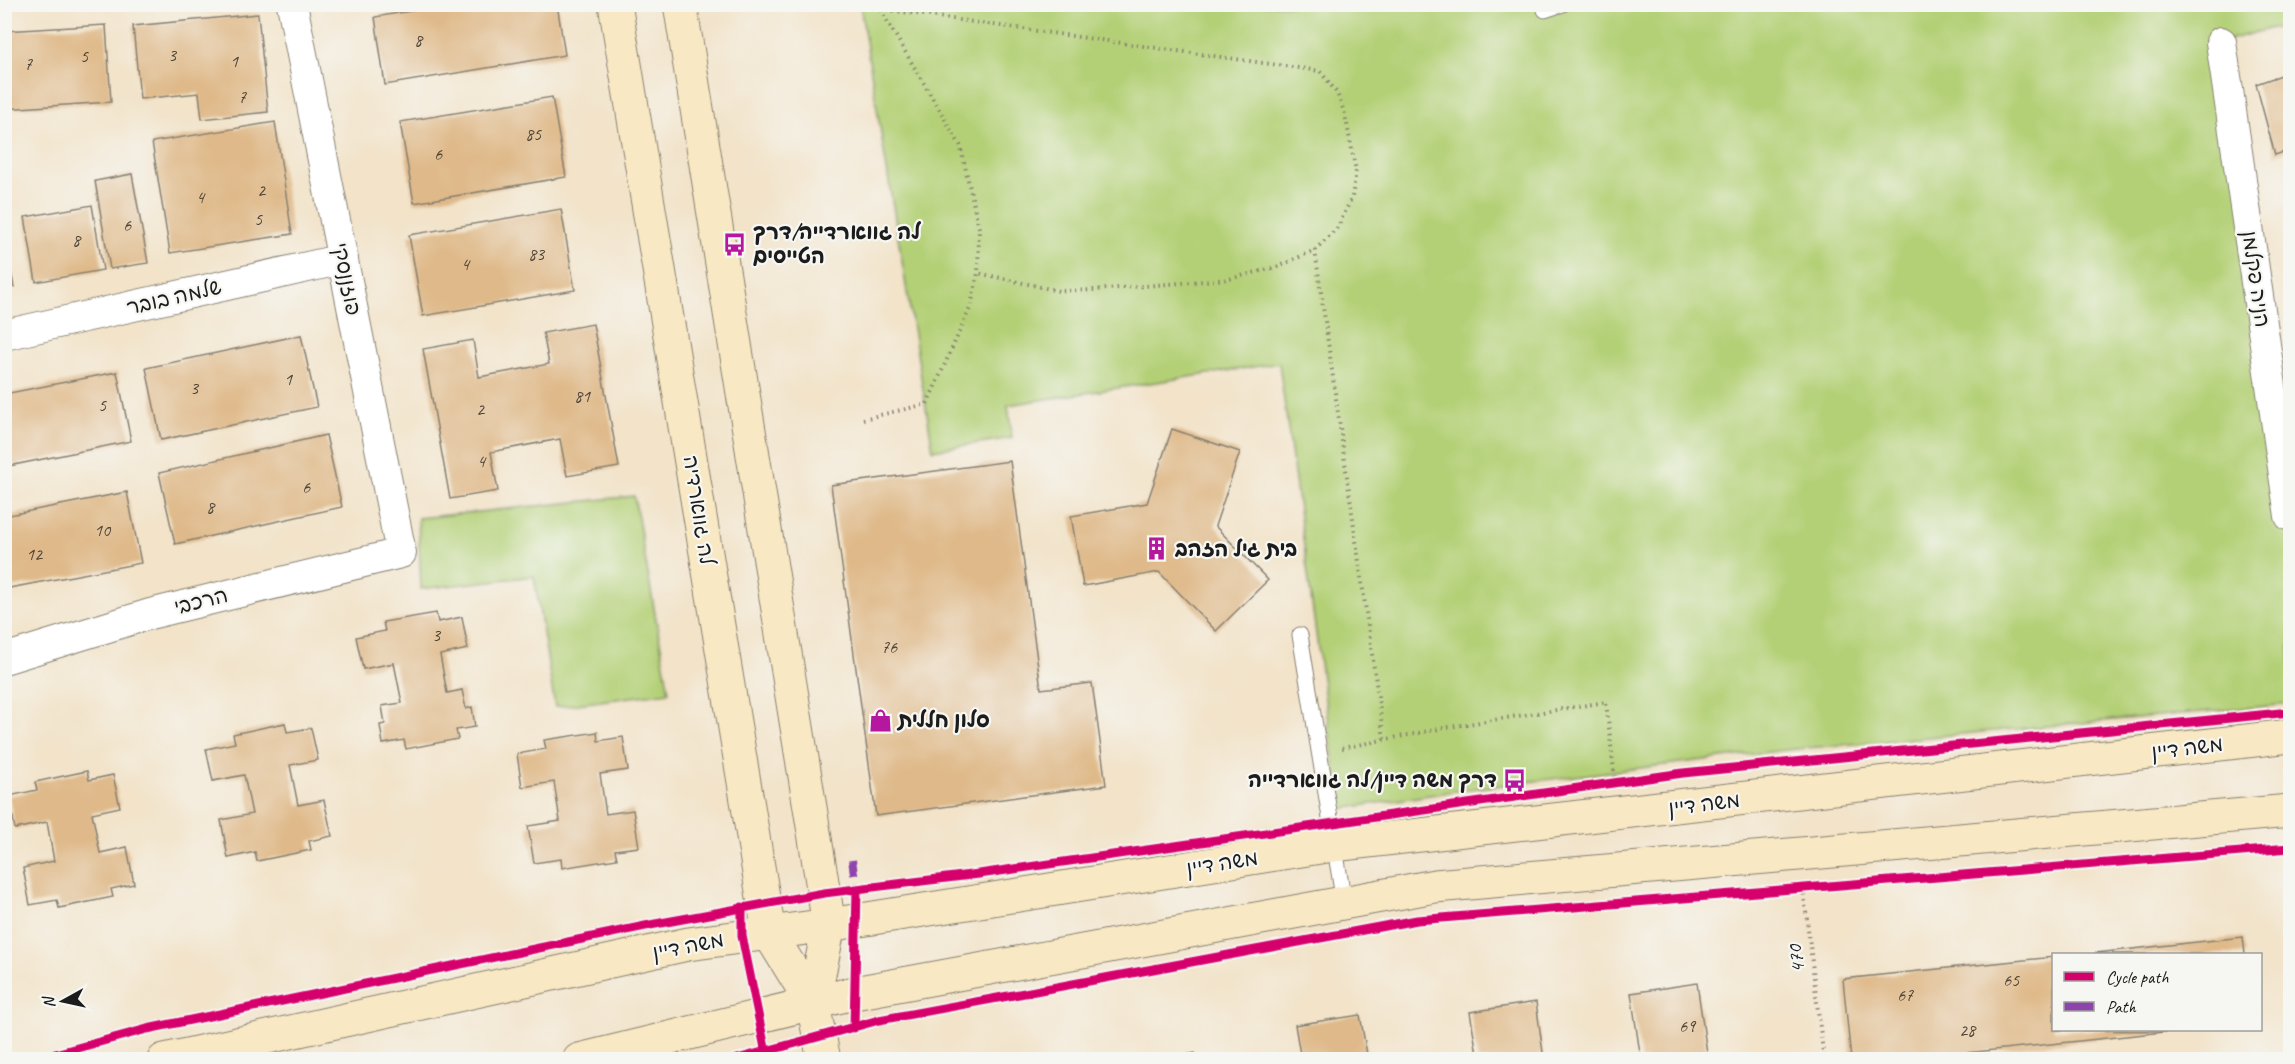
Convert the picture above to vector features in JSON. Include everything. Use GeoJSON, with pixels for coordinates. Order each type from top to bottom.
{"type":"FeatureCollection","features":[{"type":"Feature","properties":{"kind":"street","name":"פוזננסקי"},"geometry":{"type":"LineString","coordinates":[[292,4],[401,554]]}},
{"type":"Feature","properties":{"kind":"street","name":"לה גווארדיה"},"geometry":{"type":"LineString","coordinates":[[615,4],[769,933],[813,1004],[824,1059]]}},
{"type":"Feature","properties":{"kind":"street","name":"לה גווארדיה"},"geometry":{"type":"LineString","coordinates":[[680,4],[829,925],[813,1004]]}},
{"type":"Feature","properties":{"kind":"street","name":"הניה פקלמן"},"geometry":{"type":"LineString","coordinates":[[2221,42],[2290,516]]}},
{"type":"Feature","properties":{"kind":"street","name":"שלמה בובר"},"geometry":{"type":"LineString","coordinates":[[4,334],[343,259]]}},
{"type":"Feature","properties":{"kind":"street","name":"הרכבי"},"geometry":{"type":"LineString","coordinates":[[4,659],[150,614],[401,554]]}},
{"type":"Feature","properties":{"kind":"street","name":"משה דיין"},"geometry":{"type":"LineString","coordinates":[[164,1059],[688,944],[829,925],[1333,845],[2290,736]]}},
{"type":"Feature","properties":{"kind":"street"},"geometry":{"type":"LineString","coordinates":[[579,1059],[854,993],[1436,886],[2290,811]]}},
{"type":"Feature","properties":{"kind":"lane"},"geometry":{"type":"LineString","coordinates":[[1545,4],[1545,10],[1563,4]]}},
{"type":"Feature","properties":{"kind":"lane"},"geometry":{"type":"LineString","coordinates":[[1300,635],[1344,903]]}},
{"type":"Feature","properties":{"kind":"path"},"geometry":{"type":"LineString","coordinates":[[863,418],[927,404],[958,340],[971,306],[978,273],[979,228],[960,144],[877,4]]}},
{"type":"Feature","properties":{"kind":"path"},"geometry":{"type":"LineString","coordinates":[[881,9],[1320,71],[1337,93],[1345,114],[1356,171],[1352,197],[1338,227],[1315,250],[1277,267],[1229,279],[1095,291],[1059,291],[978,273]]}},
{"type":"Feature","properties":{"kind":"path"},"geometry":{"type":"LineString","coordinates":[[1315,250],[1384,739]]}},
{"type":"Feature","properties":{"kind":"path"},"geometry":{"type":"LineString","coordinates":[[1318,753],[1449,727],[1606,702],[1615,783]]}},
{"type":"Feature","properties":{"kind":"path"},"geometry":{"type":"LineString","coordinates":[[1604,785],[1627,782]]}},
{"type":"Feature","properties":{"kind":"path"},"geometry":{"type":"LineString","coordinates":[[1791,889],[1815,887]]}},
{"type":"Feature","properties":{"kind":"green space"},"geometry":{"type":"Polygon","coordinates":[[[860,5],[2290,5],[2290,23],[2221,42],[2290,510],[2290,704],[1786,750],[1462,790],[1340,809],[1279,363],[1008,405],[1012,438],[933,450],[860,5]]]}},
{"type":"Feature","properties":{"kind":"green space"},"geometry":{"type":"Polygon","coordinates":[[[634,496],[669,692],[555,707],[534,576],[421,589],[418,518],[634,496]]]}},
{"type":"Feature","properties":{"kind":"building"},"geometry":{"type":"Polygon","coordinates":[[[452,4],[557,4],[565,55],[385,85],[375,17],[452,4]]]}},
{"type":"Feature","properties":{"kind":"building"},"geometry":{"type":"Polygon","coordinates":[[[258,14],[268,112],[202,119],[199,93],[140,99],[133,26],[258,14]]]}},
{"type":"Feature","properties":{"kind":"building"},"geometry":{"type":"Polygon","coordinates":[[[106,25],[111,102],[4,109],[4,31],[106,25]]]}},
{"type":"Feature","properties":{"kind":"building"},"geometry":{"type":"Polygon","coordinates":[[[2290,72],[2290,150],[2275,155],[2256,84],[2290,72]]]}},
{"type":"Feature","properties":{"kind":"building"},"geometry":{"type":"Polygon","coordinates":[[[552,97],[566,177],[414,203],[400,122],[552,97]]]}},
{"type":"Feature","properties":{"kind":"building"},"geometry":{"type":"Polygon","coordinates":[[[275,122],[292,234],[170,253],[152,142],[275,122]]]}},
{"type":"Feature","properties":{"kind":"building"},"geometry":{"type":"Polygon","coordinates":[[[132,174],[148,263],[110,269],[95,181],[132,174]]]}},
{"type":"Feature","properties":{"kind":"building"},"geometry":{"type":"Polygon","coordinates":[[[92,205],[103,270],[36,282],[25,217],[92,205]]]}},
{"type":"Feature","properties":{"kind":"building"},"geometry":{"type":"Polygon","coordinates":[[[561,209],[575,290],[423,316],[409,235],[561,209]]]}},
{"type":"Feature","properties":{"kind":"building"},"geometry":{"type":"Polygon","coordinates":[[[4,234],[14,287],[4,288],[4,234]]]}},
{"type":"Feature","properties":{"kind":"building"},"geometry":{"type":"Polygon","coordinates":[[[593,324],[619,467],[567,476],[560,439],[491,452],[498,491],[450,499],[423,349],[473,340],[479,377],[549,364],[543,333],[593,324]]]}},
{"type":"Feature","properties":{"kind":"building"},"geometry":{"type":"Polygon","coordinates":[[[301,335],[317,407],[161,440],[146,368],[301,335]]]}},
{"type":"Feature","properties":{"kind":"building"},"geometry":{"type":"Polygon","coordinates":[[[117,372],[131,441],[4,467],[4,394],[117,372]]]}},
{"type":"Feature","properties":{"kind":"building","name":"בית גיל הזהב"},"geometry":{"type":"Polygon","coordinates":[[[1172,429],[1240,452],[1215,526],[1268,580],[1216,631],[1159,572],[1083,586],[1071,516],[1147,503],[1172,429]]]}},
{"type":"Feature","properties":{"kind":"building"},"geometry":{"type":"Polygon","coordinates":[[[326,435],[342,507],[175,544],[159,473],[326,435]]]}},
{"type":"Feature","properties":{"kind":"building"},"geometry":{"type":"Polygon","coordinates":[[[1010,461],[1041,689],[1092,683],[1106,785],[876,816],[831,485],[1010,461]]]}},
{"type":"Feature","properties":{"kind":"building"},"geometry":{"type":"Polygon","coordinates":[[[127,492],[141,563],[4,589],[4,516],[127,492]]]}},
{"type":"Feature","properties":{"kind":"building"},"geometry":{"type":"Polygon","coordinates":[[[436,613],[438,622],[462,617],[468,649],[440,655],[447,693],[462,690],[466,709],[472,707],[475,727],[456,730],[458,739],[406,749],[404,740],[383,744],[380,725],[385,724],[382,706],[402,703],[394,663],[363,669],[356,637],[385,631],[383,622],[436,613]]]}},
{"type":"Feature","properties":{"kind":"building"},"geometry":{"type":"Polygon","coordinates":[[[285,723],[287,732],[311,728],[318,760],[290,765],[298,805],[324,800],[332,836],[309,841],[311,850],[257,861],[255,852],[228,858],[221,820],[252,814],[244,775],[213,781],[206,749],[235,743],[233,734],[285,723]]]}},
{"type":"Feature","properties":{"kind":"building"},"geometry":{"type":"Polygon","coordinates":[[[597,732],[598,741],[623,737],[628,770],[600,774],[606,814],[633,810],[639,847],[615,850],[617,859],[562,868],[561,859],[534,863],[528,826],[560,821],[554,782],[522,787],[517,754],[546,749],[544,740],[597,732]]]}},
{"type":"Feature","properties":{"kind":"building"},"geometry":{"type":"Polygon","coordinates":[[[87,771],[89,780],[113,775],[120,807],[92,813],[100,853],[127,847],[134,884],[111,889],[113,897],[59,908],[57,900],[30,905],[23,868],[54,861],[47,822],[15,829],[9,796],[37,790],[35,782],[87,771]]]}},
{"type":"Feature","properties":{"kind":"building"},"geometry":{"type":"Polygon","coordinates":[[[2243,937],[2245,953],[2096,953],[2243,937]]]}},
{"type":"Feature","properties":{"kind":"building"},"geometry":{"type":"Polygon","coordinates":[[[2052,957],[2052,1031],[2173,1031],[1899,1060],[1851,1060],[1843,979],[2052,957]]]}},
{"type":"Feature","properties":{"kind":"building"},"geometry":{"type":"Polygon","coordinates":[[[1697,983],[1708,1060],[1641,1060],[1631,993],[1697,983]]]}},
{"type":"Feature","properties":{"kind":"building"},"geometry":{"type":"Polygon","coordinates":[[[1536,1002],[1544,1060],[1478,1060],[1470,1012],[1536,1002]]]}},
{"type":"Feature","properties":{"kind":"building"},"geometry":{"type":"Polygon","coordinates":[[[1360,1015],[1368,1060],[1301,1060],[1295,1025],[1360,1015]]]}},
{"type":"Feature","properties":{"kind":"building"},"geometry":{"type":"Polygon","coordinates":[[[1195,1053],[1196,1060],[1165,1060],[1165,1058],[1195,1053]]]}},
{"type":"Feature","properties":{"kind":"marked path"},"geometry":{"type":"LineString","coordinates":[[852,860],[857,893]]}},
{"type":"Feature","properties":{"kind":"cycle path"},"geometry":{"type":"LineString","coordinates":[[33,1060],[147,1029],[650,925],[824,893],[979,874],[1683,773],[2290,712]]}},
{"type":"Feature","properties":{"kind":"cycle path"},"geometry":{"type":"LineString","coordinates":[[734,1060],[879,1020],[1417,920],[2290,848]]}},
{"type":"Feature","properties":{"kind":"cycle path"},"geometry":{"type":"LineString","coordinates":[[854,1028],[857,889]]}},
{"type":"Feature","properties":{"kind":"cycle path"},"geometry":{"type":"LineString","coordinates":[[742,907],[742,936],[766,1053]]}},
{"type":"Feature","properties":{"kind":"place","name":"לה גווארדייה/דרך הטייסים"},"geometry":{"type":"Point","coordinates":[735,244]}},
{"type":"Feature","properties":{"kind":"place","name":"בית גיל הזהב"},"geometry":{"type":"Point","coordinates":[1157,549]}},
{"type":"Feature","properties":{"kind":"place","name":"סלון חללית"},"geometry":{"type":"Point","coordinates":[880,720]}},
{"type":"Feature","properties":{"kind":"place","name":"דרך משה דיין/לה גווארדייה"},"geometry":{"type":"Point","coordinates":[1515,780]}}]}
